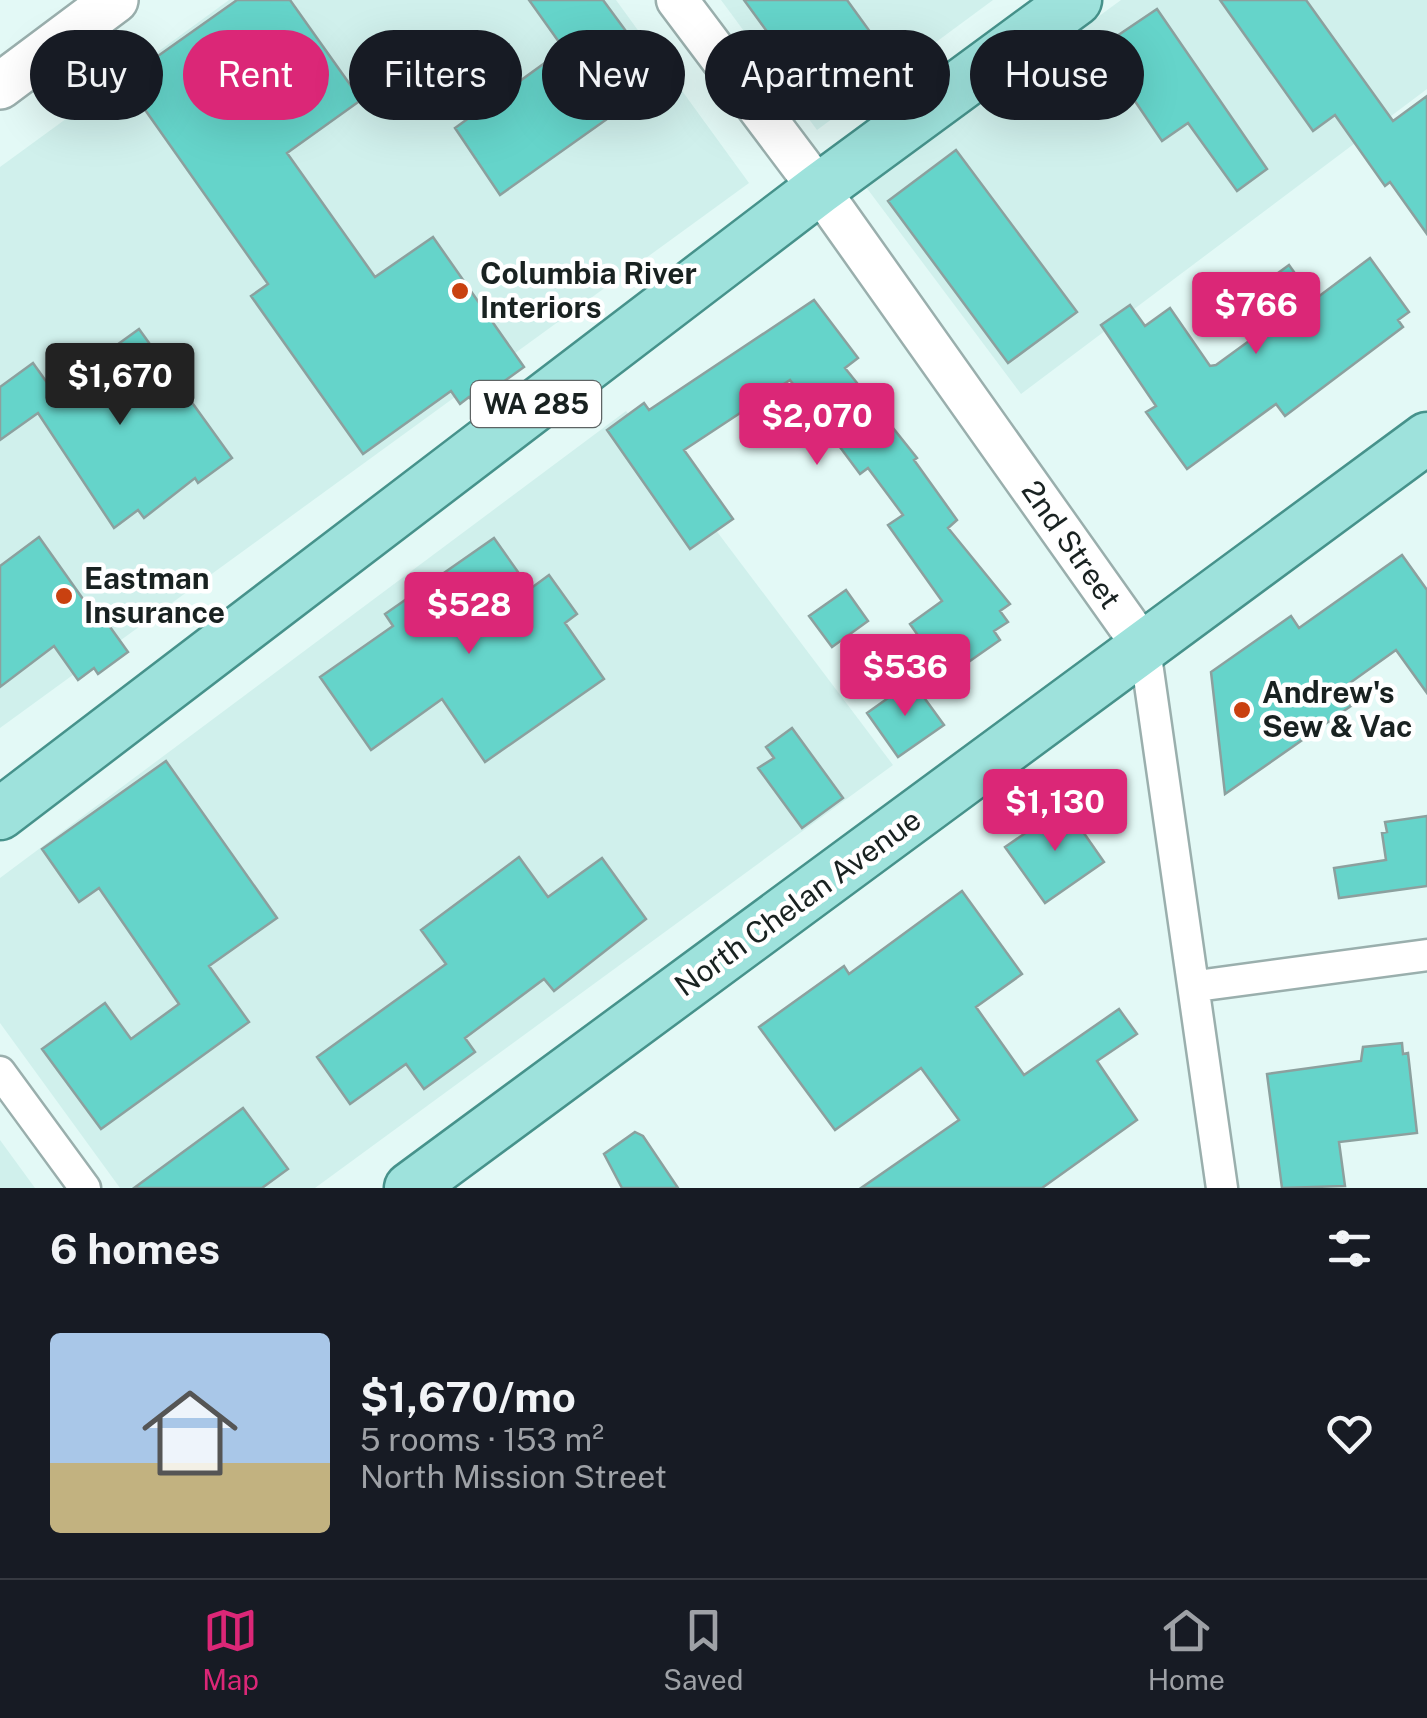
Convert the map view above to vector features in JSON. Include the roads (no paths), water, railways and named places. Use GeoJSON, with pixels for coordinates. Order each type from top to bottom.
{"type":"FeatureCollection","features":[{"type":"Feature","properties":{"kind":"main road"},"geometry":{"type":"LineString","coordinates":[[0,86],[114,0]]}},
{"type":"Feature","properties":{"kind":"main road","name":"WA 285"},"geometry":{"type":"LineString","coordinates":[[0,814],[819,188],[1076,0]]}},
{"type":"Feature","properties":{"kind":"main road","name":"North Chelan Avenue"},"geometry":{"type":"LineString","coordinates":[[410,1188],[1427,438]]}},
{"type":"Feature","properties":{"kind":"street","name":"2nd Street"},"geometry":{"type":"LineString","coordinates":[[677,0],[819,188],[1145,649],[1197,986],[1222,1188]]}},
{"type":"Feature","properties":{"kind":"street"},"geometry":{"type":"LineString","coordinates":[[1197,986],[1427,955]]}},
{"type":"Feature","properties":{"kind":"street"},"geometry":{"type":"LineString","coordinates":[[0,1072],[84,1188]]}},
{"type":"Feature","properties":{"kind":"place","name":"Columbia River Interiors"},"geometry":{"type":"Point","coordinates":[460,291]}},
{"type":"Feature","properties":{"kind":"place","name":"Eastman Insurance"},"geometry":{"type":"Point","coordinates":[64,596]}},
{"type":"Feature","properties":{"kind":"place","name":"Andrew's Sew & Vac"},"geometry":{"type":"Point","coordinates":[1242,710]}}]}
